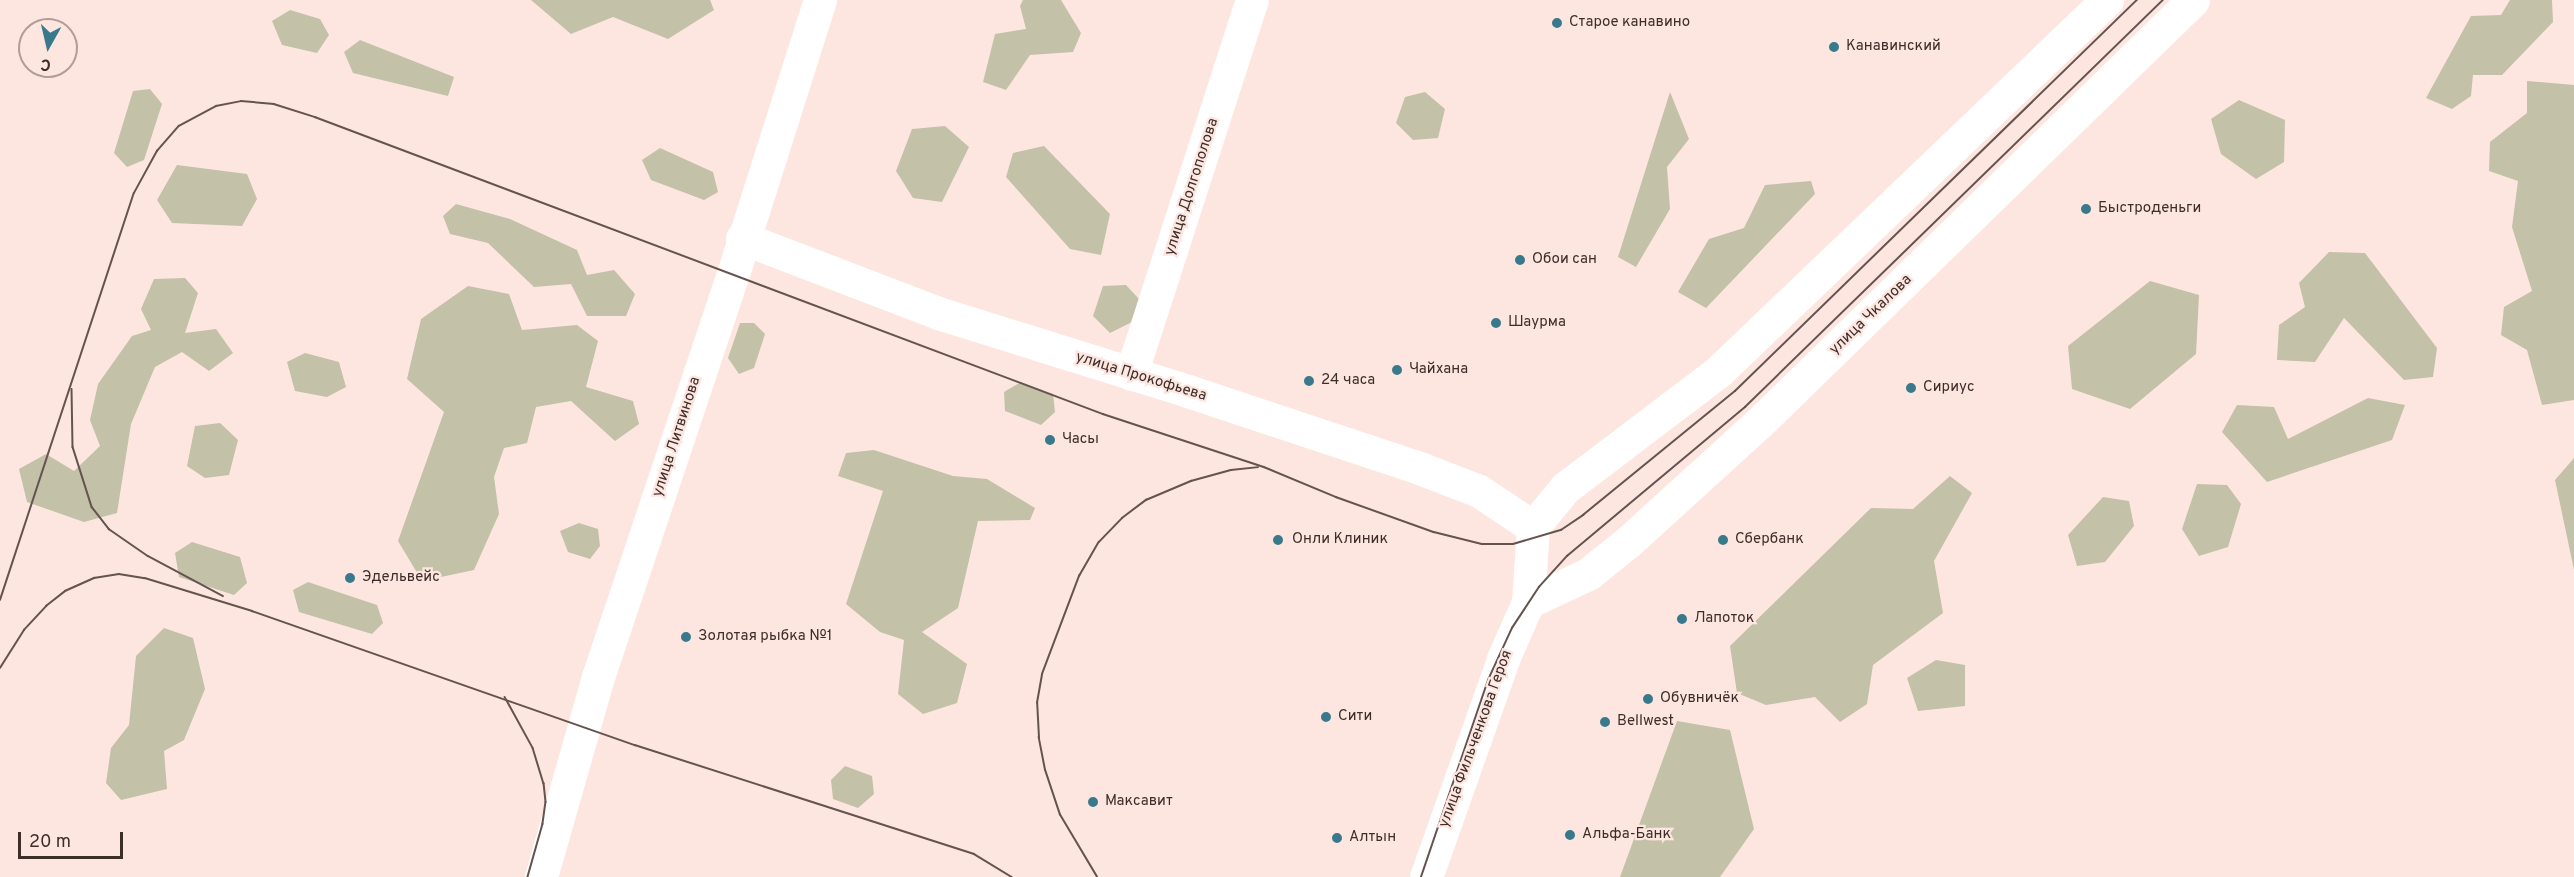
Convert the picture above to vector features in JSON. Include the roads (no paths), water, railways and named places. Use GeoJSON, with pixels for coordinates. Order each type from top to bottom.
{"type":"FeatureCollection","features":[{"type":"Feature","properties":{"kind":"street","name":"улица Литвинова"},"geometry":{"type":"LineString","coordinates":[[541,877],[598,677],[733,274],[742,238],[820,0]]}},
{"type":"Feature","properties":{"kind":"street","name":"улица Долгополова"},"geometry":{"type":"LineString","coordinates":[[1131,374],[1252,0]]}},
{"type":"Feature","properties":{"kind":"street"},"geometry":{"type":"LineString","coordinates":[[1533,527],[1565,488],[1728,363],[2107,0]]}},
{"type":"Feature","properties":{"kind":"street","name":"улица Чкалова"},"geometry":{"type":"LineString","coordinates":[[1528,602],[1588,574],[1628,542],[1760,423],[2193,0]]}},
{"type":"Feature","properties":{"kind":"street","name":"улица Прокофьева"},"geometry":{"type":"LineString","coordinates":[[742,238],[938,313],[1422,469],[1479,492],[1533,527]]}},
{"type":"Feature","properties":{"kind":"street","name":"улица Фильченкова Героя"},"geometry":{"type":"LineString","coordinates":[[1426,877],[1503,659],[1528,602],[1533,527]]}},
{"type":"Feature","properties":{"kind":"tram line"},"geometry":{"type":"LineString","coordinates":[[0,600],[134,193],[157,151],[179,126],[216,106],[241,101],[274,104],[315,117],[1103,414],[1264,467],[1336,497],[1434,532],[1482,544],[1513,544],[1561,530],[1583,515],[1735,391],[2137,0]]}},
{"type":"Feature","properties":{"kind":"tram line"},"geometry":{"type":"LineString","coordinates":[[1421,877],[1488,680],[1512,628],[1539,587],[1567,556],[1745,407],[2163,0]]}},
{"type":"Feature","properties":{"kind":"tram line"},"geometry":{"type":"LineString","coordinates":[[72,389],[73,447],[92,507],[109,529],[148,556],[223,596]]}},
{"type":"Feature","properties":{"kind":"tram line"},"geometry":{"type":"LineString","coordinates":[[1097,877],[1060,815],[1045,770],[1039,738],[1037,703],[1042,674],[1079,576],[1099,542],[1122,518],[1146,500],[1191,481],[1231,470],[1258,467]]}},
{"type":"Feature","properties":{"kind":"tram line"},"geometry":{"type":"LineString","coordinates":[[0,668],[24,630],[46,606],[65,591],[94,578],[119,574],[145,578],[252,611],[635,745],[974,854],[1012,877]]}},
{"type":"Feature","properties":{"kind":"tram line"},"geometry":{"type":"LineString","coordinates":[[505,697],[533,748],[544,783],[546,802],[543,824],[528,877]]}},
{"type":"Feature","properties":{"kind":"place","name":"Старое канавино"},"geometry":{"type":"Point","coordinates":[1557,23]}},
{"type":"Feature","properties":{"kind":"place","name":"Канавинский"},"geometry":{"type":"Point","coordinates":[1834,47]}},
{"type":"Feature","properties":{"kind":"place","name":"Быстроденьги"},"geometry":{"type":"Point","coordinates":[2086,209]}},
{"type":"Feature","properties":{"kind":"place","name":"Обои сан"},"geometry":{"type":"Point","coordinates":[1520,260]}},
{"type":"Feature","properties":{"kind":"place","name":"Шаурма"},"geometry":{"type":"Point","coordinates":[1496,323]}},
{"type":"Feature","properties":{"kind":"place","name":"Чайхана"},"geometry":{"type":"Point","coordinates":[1397,370]}},
{"type":"Feature","properties":{"kind":"place","name":"24 часа"},"geometry":{"type":"Point","coordinates":[1309,381]}},
{"type":"Feature","properties":{"kind":"place","name":"Сириус"},"geometry":{"type":"Point","coordinates":[1911,388]}},
{"type":"Feature","properties":{"kind":"place","name":"Часы"},"geometry":{"type":"Point","coordinates":[1050,440]}},
{"type":"Feature","properties":{"kind":"place","name":"Онли Клиник"},"geometry":{"type":"Point","coordinates":[1278,540]}},
{"type":"Feature","properties":{"kind":"place","name":"Сбербанк"},"geometry":{"type":"Point","coordinates":[1723,540]}},
{"type":"Feature","properties":{"kind":"place","name":"Эдельвейс"},"geometry":{"type":"Point","coordinates":[350,578]}},
{"type":"Feature","properties":{"kind":"place","name":"Лапоток"},"geometry":{"type":"Point","coordinates":[1682,619]}},
{"type":"Feature","properties":{"kind":"place","name":"Золотая рыбка №1"},"geometry":{"type":"Point","coordinates":[686,637]}},
{"type":"Feature","properties":{"kind":"place","name":"Обувничёк"},"geometry":{"type":"Point","coordinates":[1648,699]}},
{"type":"Feature","properties":{"kind":"place","name":"Сити"},"geometry":{"type":"Point","coordinates":[1326,717]}},
{"type":"Feature","properties":{"kind":"place","name":"Bellwest"},"geometry":{"type":"Point","coordinates":[1605,722]}},
{"type":"Feature","properties":{"kind":"place","name":"Максавит"},"geometry":{"type":"Point","coordinates":[1093,802]}},
{"type":"Feature","properties":{"kind":"place","name":"Альфа-Банк"},"geometry":{"type":"Point","coordinates":[1570,835]}},
{"type":"Feature","properties":{"kind":"place","name":"Алтын"},"geometry":{"type":"Point","coordinates":[1337,838]}}]}
